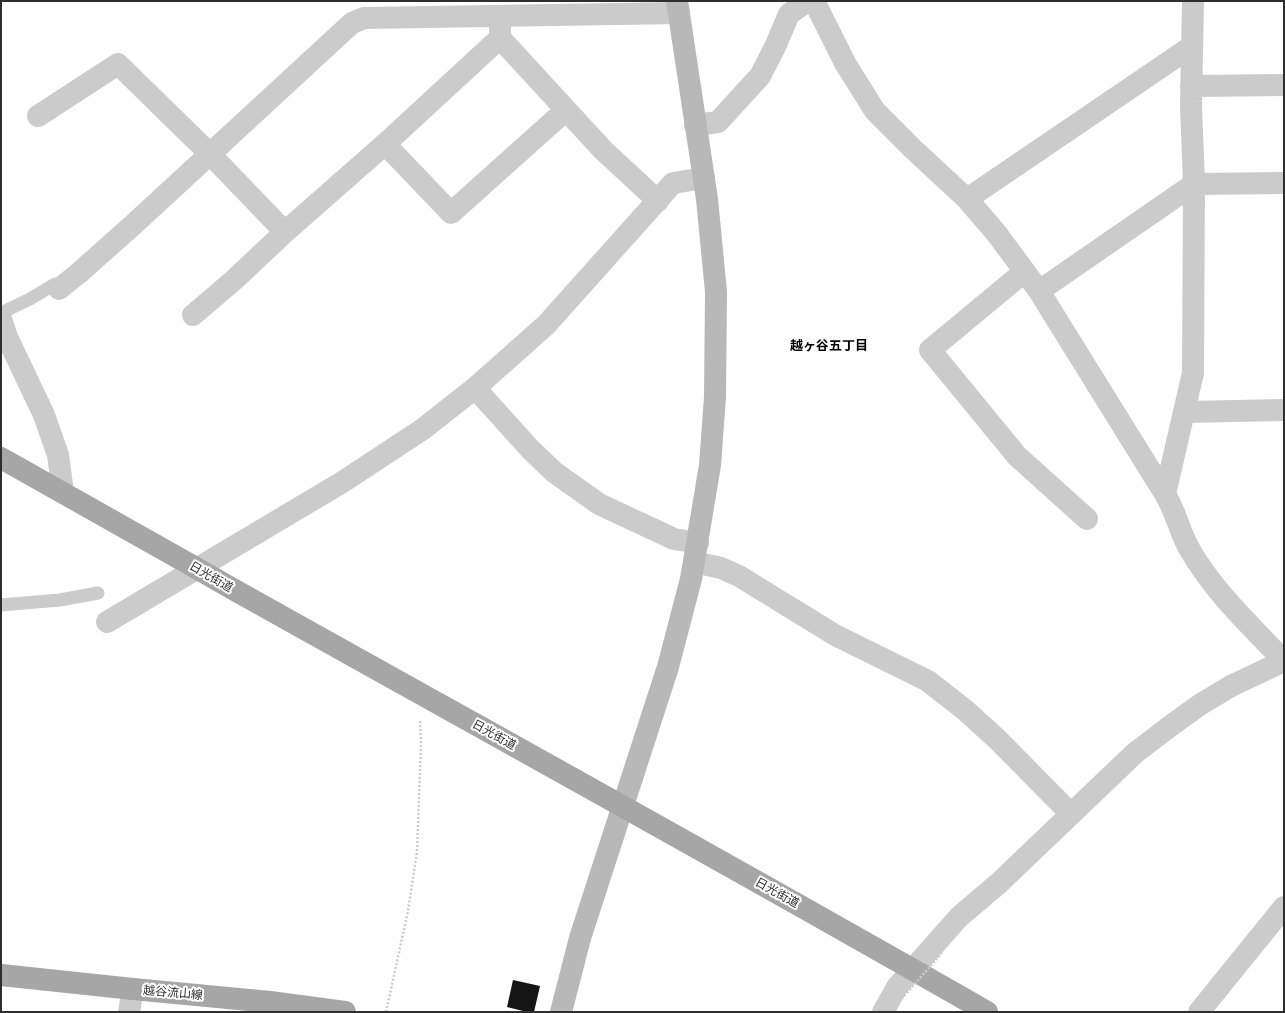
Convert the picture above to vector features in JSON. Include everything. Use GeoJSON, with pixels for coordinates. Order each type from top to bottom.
{"type":"FeatureCollection","features":[{"type":"Feature","properties":{"kind":"main road","name":"日光街道"},"geometry":{"type":"LineString","coordinates":[[1,458],[198,568],[321,639],[623,806],[987,1012]]}},
{"type":"Feature","properties":{"kind":"main road","name":"越谷流山線"},"geometry":{"type":"LineString","coordinates":[[1,975],[270,1002],[345,1012]]}},
{"type":"Feature","properties":{"kind":"street"},"geometry":{"type":"LineString","coordinates":[[695,125],[718,122],[760,76],[775,47],[789,14],[808,1]]}},
{"type":"Feature","properties":{"kind":"street"},"geometry":{"type":"LineString","coordinates":[[814,1],[845,63],[875,111],[967,199],[997,234],[1039,291],[1172,505],[1189,549],[1211,582],[1284,661],[1231,686],[1201,704],[1135,753],[999,883],[959,917],[897,987],[891,1007]]}},
{"type":"Feature","properties":{"kind":"street"},"geometry":{"type":"LineString","coordinates":[[1165,494],[1193,373],[1194,184],[1191,86],[1193,1]]}},
{"type":"Feature","properties":{"kind":"street"},"geometry":{"type":"LineString","coordinates":[[59,289],[80,273],[352,23],[364,18],[500,16],[678,7],[707,199],[716,292],[715,397],[710,465],[696,552],[668,667],[580,938],[561,1012]]}},
{"type":"Feature","properties":{"kind":"street"},"geometry":{"type":"LineString","coordinates":[[500,16],[500,38],[603,150],[658,201]]}},
{"type":"Feature","properties":{"kind":"street"},"geometry":{"type":"LineString","coordinates":[[193,315],[234,280],[284,232],[385,144],[500,38]]}},
{"type":"Feature","properties":{"kind":"street"},"geometry":{"type":"LineString","coordinates":[[967,199],[1192,46]]}},
{"type":"Feature","properties":{"kind":"street"},"geometry":{"type":"LineString","coordinates":[[38,116],[118,64],[210,154],[284,232]]}},
{"type":"Feature","properties":{"kind":"street"},"geometry":{"type":"LineString","coordinates":[[1191,86],[1284,85]]}},
{"type":"Feature","properties":{"kind":"street"},"geometry":{"type":"LineString","coordinates":[[385,144],[451,213],[566,110]]}},
{"type":"Feature","properties":{"kind":"street"},"geometry":{"type":"LineString","coordinates":[[107,622],[341,483],[423,429],[474,388],[546,325],[673,183],[704,178]]}},
{"type":"Feature","properties":{"kind":"street"},"geometry":{"type":"LineString","coordinates":[[1039,291],[1194,184],[1284,183]]}},
{"type":"Feature","properties":{"kind":"street"},"geometry":{"type":"LineString","coordinates":[[1024,272],[930,350],[1017,456],[1087,519]]}},
{"type":"Feature","properties":{"kind":"street"},"geometry":{"type":"LineString","coordinates":[[1,319],[7,337],[44,416],[58,455],[63,492]]}},
{"type":"Feature","properties":{"kind":"street"},"geometry":{"type":"LineString","coordinates":[[474,388],[530,449],[554,472],[599,504],[674,539],[720,568],[739,576],[835,635],[928,681],[965,710],[997,739],[1071,814]]}},
{"type":"Feature","properties":{"kind":"street"},"geometry":{"type":"LineString","coordinates":[[1184,412],[1284,410]]}},
{"type":"Feature","properties":{"kind":"street"},"geometry":{"type":"LineString","coordinates":[[1200,1012],[1284,907]]}},
{"type":"Feature","properties":{"kind":"street"},"geometry":{"type":"LineString","coordinates":[[129,1012],[133,989]]}},
{"type":"Feature","properties":{"kind":"lane"},"geometry":{"type":"LineString","coordinates":[[1,313],[30,299],[55,284],[59,289]]}},
{"type":"Feature","properties":{"kind":"lane"},"geometry":{"type":"LineString","coordinates":[[1,605],[60,600],[98,593]]}},
{"type":"Feature","properties":{"kind":"path"},"geometry":{"type":"LineString","coordinates":[[386,1012],[408,911],[417,852],[421,745],[420,718]]}},
{"type":"Feature","properties":{"kind":"path"},"geometry":{"type":"LineString","coordinates":[[891,1007],[942,953]]}},
{"type":"Feature","properties":{"kind":"building"},"geometry":{"type":"Polygon","coordinates":[[[513,980],[540,986],[534,1012],[527,1012],[507,1007],[513,980]]]}},
{"type":"Feature","properties":{"kind":"district","name":"越ヶ谷五丁目"},"geometry":{"type":"Point","coordinates":[829,346]}}]}
